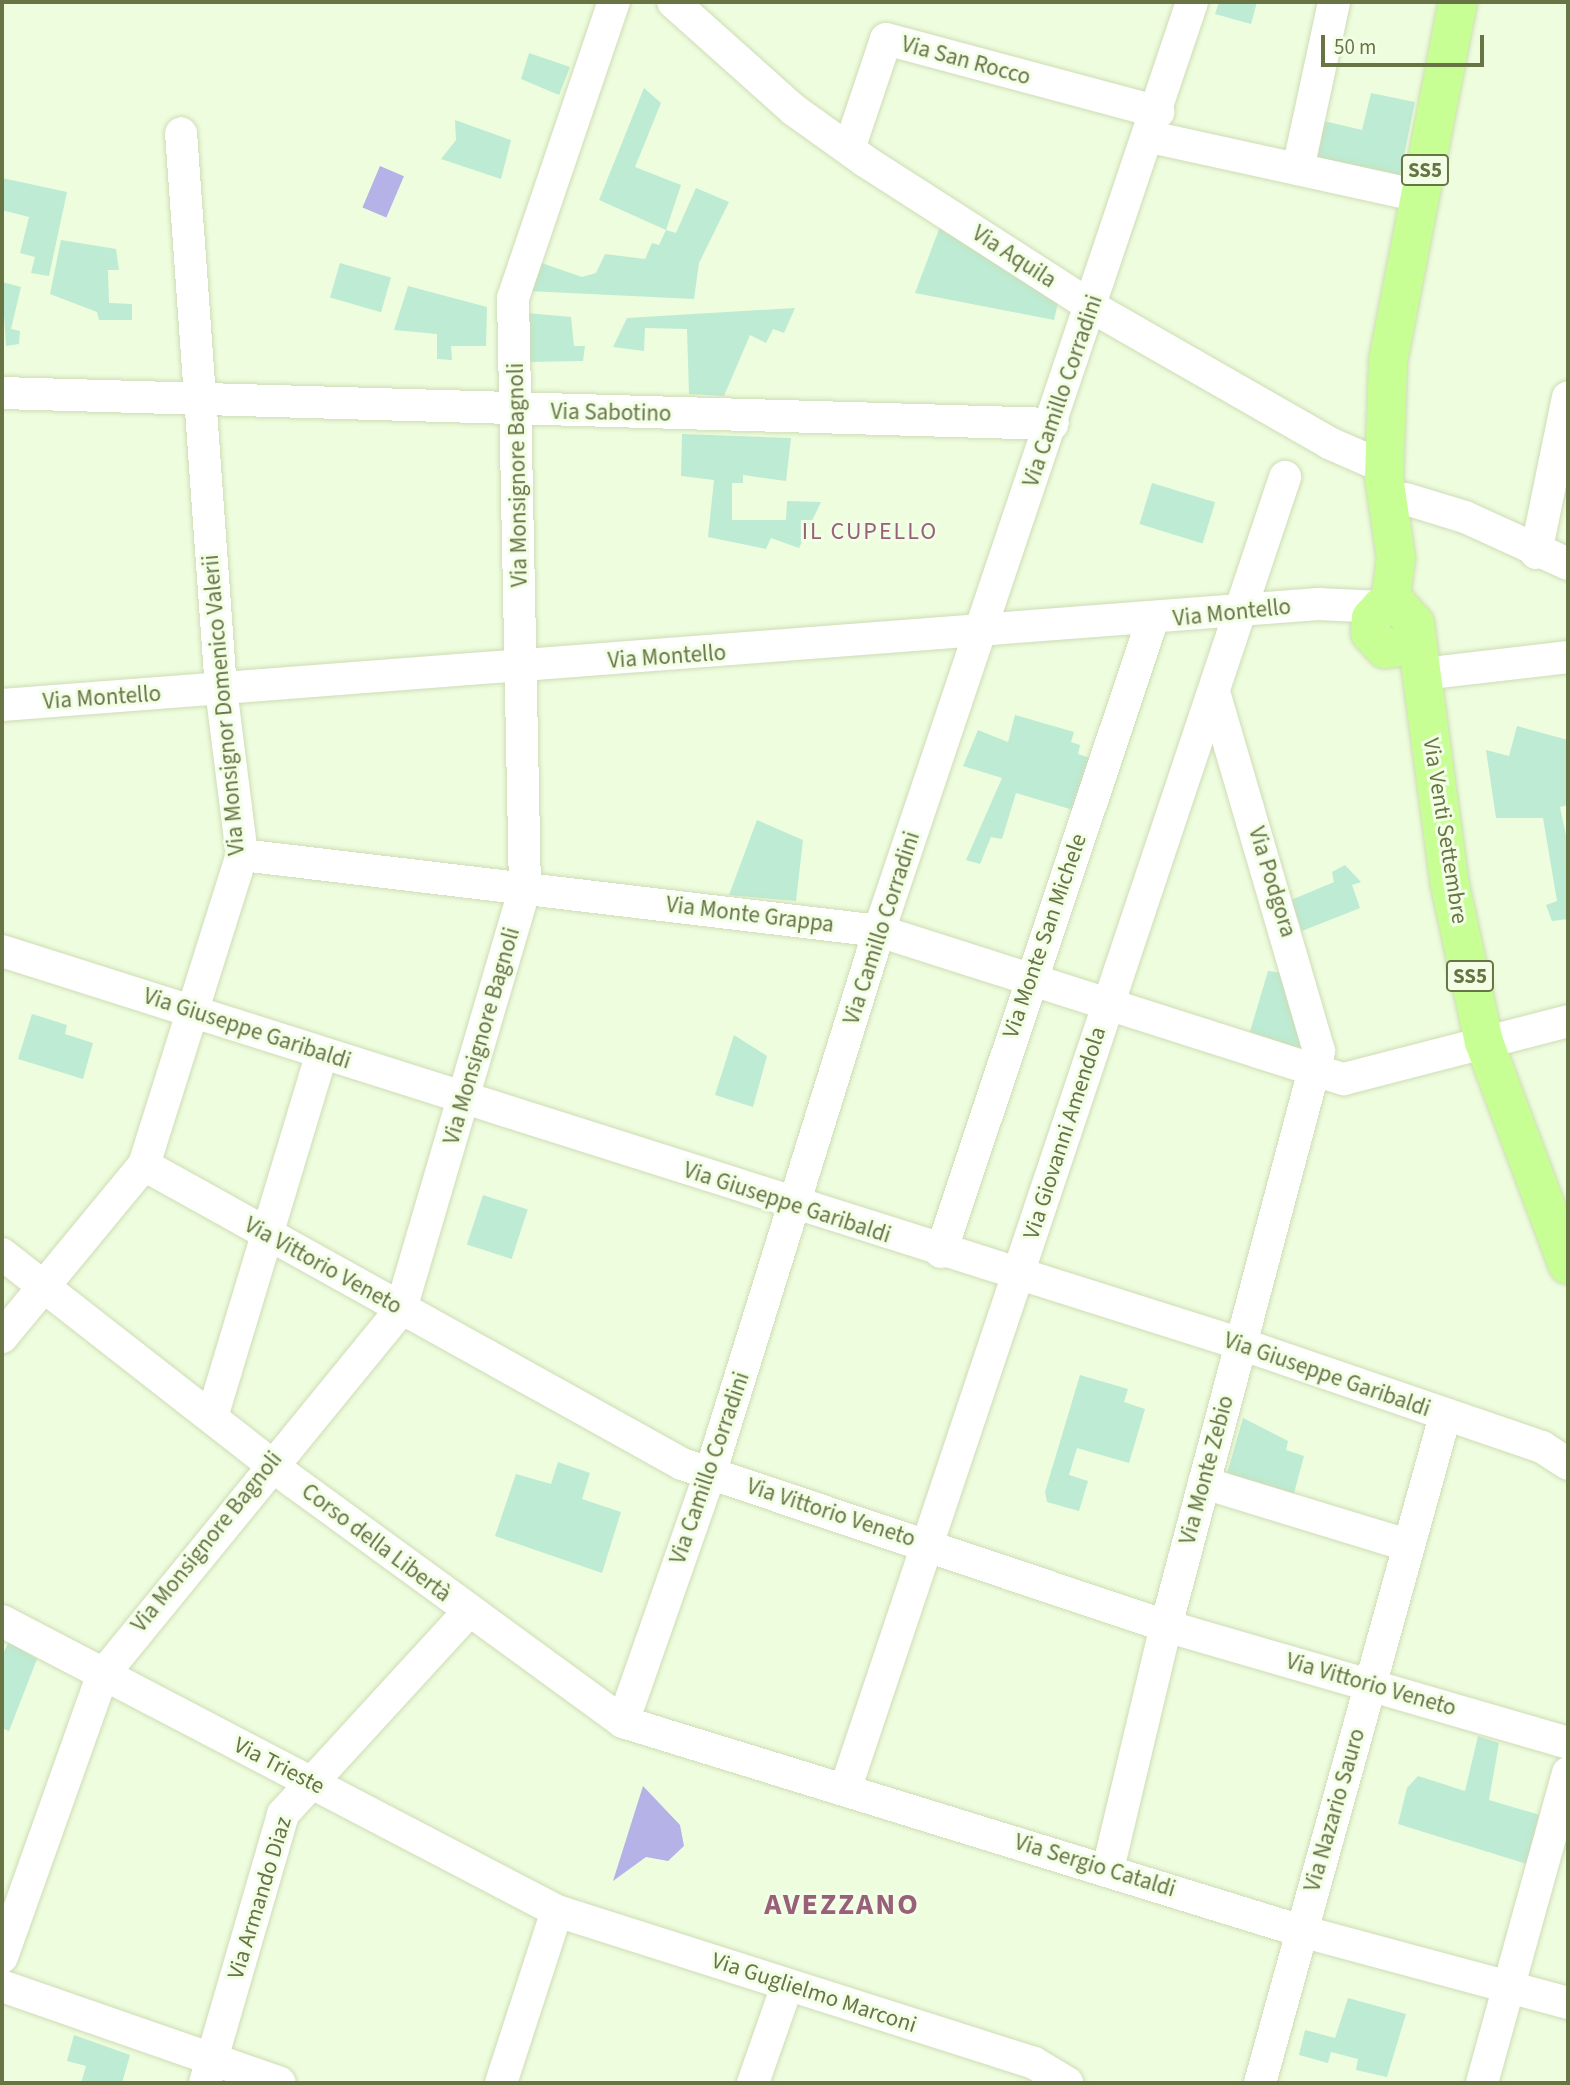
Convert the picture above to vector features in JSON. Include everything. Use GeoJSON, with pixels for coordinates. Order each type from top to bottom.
{"type":"FeatureCollection","features":[{"type":"Feature","properties":{"kind":"main road","name":"Via Venti Settembre"},"geometry":{"type":"LineString","coordinates":[[1458,2],[1391,339],[1384,467],[1396,558],[1398,632],[1484,1042],[1564,1245]]}},
{"type":"Feature","properties":{"kind":"main road","name":"Via Venti Settembre"},"geometry":{"type":"LineString","coordinates":[[1387,422],[1406,499],[1398,632]]}},
{"type":"Feature","properties":{"kind":"street","name":"Via Monsignore Bagnoli"},"geometry":{"type":"LineString","coordinates":[[2,1957],[102,1676],[271,1464],[401,1309],[526,889],[513,298],[614,2]]}},
{"type":"Feature","properties":{"kind":"street","name":"Via Aquila"},"geometry":{"type":"LineString","coordinates":[[673,2],[849,149],[1092,307],[1329,443],[1384,467]]}},
{"type":"Feature","properties":{"kind":"street","name":"Via Camillo Corradini"},"geometry":{"type":"LineString","coordinates":[[623,1722],[710,1474],[879,930],[1154,125],[1192,2]]}},
{"type":"Feature","properties":{"kind":"street"},"geometry":{"type":"LineString","coordinates":[[1298,169],[1334,2]]}},
{"type":"Feature","properties":{"kind":"street","name":"Via San Rocco"},"geometry":{"type":"LineString","coordinates":[[849,149],[886,39],[1154,125]]}},
{"type":"Feature","properties":{"kind":"street"},"geometry":{"type":"LineString","coordinates":[[1154,125],[1298,169],[1420,196]]}},
{"type":"Feature","properties":{"kind":"street","name":"Via Monsignor Domenico Valerii"},"geometry":{"type":"LineString","coordinates":[[2,1337],[144,1165],[242,855],[221,688],[197,398],[181,133]]}},
{"type":"Feature","properties":{"kind":"street","name":"Via Sabotino"},"geometry":{"type":"LineString","coordinates":[[2,393],[517,411],[1053,424]]}},
{"type":"Feature","properties":{"kind":"street"},"geometry":{"type":"LineString","coordinates":[[1536,553],[1568,397]]}},
{"type":"Feature","properties":{"kind":"street","name":"Via Giovanni Amendola"},"geometry":{"type":"LineString","coordinates":[[845,1790],[931,1545],[1107,1006],[1214,692],[1236,613],[1284,477]]}},
{"type":"Feature","properties":{"kind":"street"},"geometry":{"type":"LineString","coordinates":[[1406,499],[1465,517],[1536,553],[1568,564]]}},
{"type":"Feature","properties":{"kind":"street","name":"Via Montello"},"geometry":{"type":"LineString","coordinates":[[2,705],[522,668],[979,631],[1152,621],[1332,605],[1398,632],[1568,657]]}},
{"type":"Feature","properties":{"kind":"street","name":"Via Monte San Michele"},"geometry":{"type":"LineString","coordinates":[[941,1252],[1152,621]]}},
{"type":"Feature","properties":{"kind":"street","name":"Via Podgora"},"geometry":{"type":"LineString","coordinates":[[1214,692],[1293,951],[1319,1051],[1313,1073]]}},
{"type":"Feature","properties":{"kind":"street","name":"Via Monte Grappa"},"geometry":{"type":"LineString","coordinates":[[242,855],[879,930],[1029,983],[1313,1073],[1344,1079],[1568,1021]]}},
{"type":"Feature","properties":{"kind":"street","name":"Via Giuseppe Garibaldi"},"geometry":{"type":"LineString","coordinates":[[2,951],[795,1207],[1241,1344],[1542,1447],[1568,1464]]}},
{"type":"Feature","properties":{"kind":"street"},"geometry":{"type":"LineString","coordinates":[[212,1417],[322,1053]]}},
{"type":"Feature","properties":{"kind":"street","name":"Via Monte Zebio"},"geometry":{"type":"LineString","coordinates":[[1108,1869],[1166,1626],[1313,1073]]}},
{"type":"Feature","properties":{"kind":"street","name":"Via Vittorio Veneto"},"geometry":{"type":"LineString","coordinates":[[144,1165],[682,1464],[931,1545],[1166,1626],[1568,1743]]}},
{"type":"Feature","properties":{"kind":"street","name":"Corso della Libertà"},"geometry":{"type":"LineString","coordinates":[[2,1254],[271,1464],[468,1612],[623,1722]]}},
{"type":"Feature","properties":{"kind":"street","name":"Via Nazario Sauro"},"geometry":{"type":"LineString","coordinates":[[1260,2083],[1407,1545],[1445,1416]]}},
{"type":"Feature","properties":{"kind":"street"},"geometry":{"type":"LineString","coordinates":[[1204,1483],[1407,1545]]}},
{"type":"Feature","properties":{"kind":"street","name":"Via Armando Diaz"},"geometry":{"type":"LineString","coordinates":[[209,2071],[283,1814],[309,1782],[468,1612]]}},
{"type":"Feature","properties":{"kind":"street","name":"Via Trieste"},"geometry":{"type":"LineString","coordinates":[[2,1621],[102,1676],[557,1910]]}},
{"type":"Feature","properties":{"kind":"street","name":"Via Sergio Cataldi"},"geometry":{"type":"LineString","coordinates":[[623,1722],[1108,1869],[1301,1931],[1568,2003]]}},
{"type":"Feature","properties":{"kind":"street"},"geometry":{"type":"LineString","coordinates":[[1482,2083],[1512,1986],[1568,1773]]}},
{"type":"Feature","properties":{"kind":"street"},"geometry":{"type":"LineString","coordinates":[[501,2083],[557,1910]]}},
{"type":"Feature","properties":{"kind":"street","name":"Via Guglielmo Marconi"},"geometry":{"type":"LineString","coordinates":[[557,1910],[787,1986],[1034,2063],[1062,2081]]}},
{"type":"Feature","properties":{"kind":"street"},"geometry":{"type":"LineString","coordinates":[[2,1986],[209,2071],[280,2083]]}},
{"type":"Feature","properties":{"kind":"street"},"geometry":{"type":"LineString","coordinates":[[753,2083],[787,1986]]}},
{"type":"Feature","properties":{"kind":"green space"},"geometry":{"type":"Polygon","coordinates":[[[1219,2],[1257,2],[1251,24],[1215,14],[1219,2]]]}},
{"type":"Feature","properties":{"kind":"green space"},"geometry":{"type":"Polygon","coordinates":[[[529,53],[570,67],[559,95],[521,79],[529,53]]]}},
{"type":"Feature","properties":{"kind":"green space"},"geometry":{"type":"Polygon","coordinates":[[[644,88],[661,103],[635,167],[681,185],[666,230],[599,200],[644,88]]]}},
{"type":"Feature","properties":{"kind":"green space"},"geometry":{"type":"Polygon","coordinates":[[[1371,93],[1415,102],[1399,180],[1311,163],[1320,120],[1362,130],[1371,93]]]}},
{"type":"Feature","properties":{"kind":"green space"},"geometry":{"type":"Polygon","coordinates":[[[455,120],[511,140],[501,179],[441,159],[456,140],[455,120]]]}},
{"type":"Feature","properties":{"kind":"green space"},"geometry":{"type":"Polygon","coordinates":[[[2,178],[67,192],[49,276],[31,273],[35,257],[20,253],[29,217],[2,210],[2,178]]]}},
{"type":"Feature","properties":{"kind":"green space"},"geometry":{"type":"Polygon","coordinates":[[[696,188],[729,202],[699,263],[694,299],[528,291],[536,261],[582,277],[596,273],[605,254],[645,259],[652,243],[659,245],[666,230],[676,233],[696,188]]]}},
{"type":"Feature","properties":{"kind":"green space"},"geometry":{"type":"Polygon","coordinates":[[[941,224],[1059,299],[1054,320],[915,293],[941,224]]]}},
{"type":"Feature","properties":{"kind":"green space"},"geometry":{"type":"Polygon","coordinates":[[[61,240],[116,249],[119,270],[108,270],[109,303],[132,304],[132,320],[99,320],[97,312],[50,294],[61,240]]]}},
{"type":"Feature","properties":{"kind":"green space"},"geometry":{"type":"Polygon","coordinates":[[[340,263],[391,278],[381,312],[330,298],[340,263]]]}},
{"type":"Feature","properties":{"kind":"green space"},"geometry":{"type":"Polygon","coordinates":[[[2,282],[21,287],[11,329],[20,331],[19,344],[6,346],[2,282]]]}},
{"type":"Feature","properties":{"kind":"green space"},"geometry":{"type":"Polygon","coordinates":[[[408,286],[487,307],[486,346],[451,346],[452,360],[437,359],[437,334],[394,330],[408,286]]]}},
{"type":"Feature","properties":{"kind":"green space"},"geometry":{"type":"Polygon","coordinates":[[[795,308],[784,333],[773,329],[766,343],[750,335],[724,396],[689,394],[687,329],[645,328],[644,351],[613,347],[627,318],[795,308]]]}},
{"type":"Feature","properties":{"kind":"green space"},"geometry":{"type":"Polygon","coordinates":[[[526,313],[571,317],[574,346],[585,346],[583,361],[529,362],[526,313]]]}},
{"type":"Feature","properties":{"kind":"green space"},"geometry":{"type":"Polygon","coordinates":[[[682,434],[791,438],[786,481],[743,475],[743,483],[732,483],[732,520],[786,520],[787,501],[821,502],[799,548],[771,538],[766,549],[708,537],[714,480],[681,476],[682,434]]]}},
{"type":"Feature","properties":{"kind":"green space"},"geometry":{"type":"Polygon","coordinates":[[[1152,483],[1215,502],[1203,543],[1139,524],[1152,483]]]}},
{"type":"Feature","properties":{"kind":"green space"},"geometry":{"type":"Polygon","coordinates":[[[1015,715],[1074,732],[1071,742],[1080,745],[1078,754],[1096,760],[1080,812],[1016,793],[1002,839],[991,837],[980,864],[966,860],[1002,778],[963,766],[978,730],[1008,742],[1015,715]]]}},
{"type":"Feature","properties":{"kind":"green space"},"geometry":{"type":"Polygon","coordinates":[[[1517,726],[1568,740],[1568,805],[1560,807],[1568,845],[1568,919],[1552,921],[1546,905],[1557,901],[1543,818],[1496,818],[1486,750],[1509,756],[1517,726]]]}},
{"type":"Feature","properties":{"kind":"green space"},"geometry":{"type":"Polygon","coordinates":[[[757,820],[803,840],[796,901],[729,895],[757,820]]]}},
{"type":"Feature","properties":{"kind":"green space"},"geometry":{"type":"Polygon","coordinates":[[[1345,865],[1361,882],[1352,885],[1360,908],[1302,931],[1291,900],[1334,882],[1332,872],[1345,865]]]}},
{"type":"Feature","properties":{"kind":"green space"},"geometry":{"type":"Polygon","coordinates":[[[1268,971],[1290,974],[1308,1045],[1299,1050],[1249,1035],[1268,971]]]}},
{"type":"Feature","properties":{"kind":"green space"},"geometry":{"type":"Polygon","coordinates":[[[32,1014],[67,1025],[65,1034],[93,1043],[83,1079],[18,1059],[32,1014]]]}},
{"type":"Feature","properties":{"kind":"green space"},"geometry":{"type":"Polygon","coordinates":[[[734,1035],[767,1056],[753,1107],[715,1095],[734,1035]]]}},
{"type":"Feature","properties":{"kind":"green space"},"geometry":{"type":"Polygon","coordinates":[[[483,1195],[528,1210],[512,1259],[467,1244],[483,1195]]]}},
{"type":"Feature","properties":{"kind":"green space"},"geometry":{"type":"Polygon","coordinates":[[[1080,1375],[1128,1389],[1124,1402],[1145,1409],[1129,1463],[1077,1448],[1069,1475],[1088,1481],[1079,1511],[1047,1502],[1045,1492],[1080,1375]]]}},
{"type":"Feature","properties":{"kind":"green space"},"geometry":{"type":"Polygon","coordinates":[[[1243,1418],[1288,1441],[1286,1450],[1304,1456],[1293,1497],[1226,1477],[1243,1418]]]}},
{"type":"Feature","properties":{"kind":"green space"},"geometry":{"type":"Polygon","coordinates":[[[558,1462],[590,1473],[582,1499],[621,1512],[602,1573],[495,1536],[516,1474],[551,1484],[558,1462]]]}},
{"type":"Feature","properties":{"kind":"green space"},"geometry":{"type":"Polygon","coordinates":[[[9,1642],[37,1659],[9,1731],[2,1728],[2,1655],[9,1642]]]}},
{"type":"Feature","properties":{"kind":"green space"},"geometry":{"type":"Polygon","coordinates":[[[1478,1736],[1499,1743],[1489,1800],[1543,1816],[1530,1865],[1398,1824],[1407,1788],[1418,1776],[1465,1791],[1478,1736]]]}},
{"type":"Feature","properties":{"kind":"green space"},"geometry":{"type":"Polygon","coordinates":[[[1348,1998],[1406,2014],[1387,2077],[1356,2070],[1358,2059],[1331,2052],[1328,2063],[1299,2055],[1305,2030],[1335,2038],[1348,1998]]]}},
{"type":"Feature","properties":{"kind":"green space"},"geometry":{"type":"Polygon","coordinates":[[[74,2035],[130,2055],[122,2083],[81,2083],[86,2066],[67,2061],[74,2035]]]}},
{"type":"Feature","properties":{"kind":"water"},"geometry":{"type":"Polygon","coordinates":[[[380,166],[404,176],[386,218],[362,207],[380,166]]]}},
{"type":"Feature","properties":{"kind":"water"},"geometry":{"type":"Polygon","coordinates":[[[643,1786],[680,1825],[684,1846],[668,1861],[646,1857],[613,1881],[643,1786]]]}},
{"type":"Feature","properties":{"kind":"district","name":"IL CUPELLO"},"geometry":{"type":"Point","coordinates":[870,532]}},
{"type":"Feature","properties":{"kind":"district","name":"AVEZZANO"},"geometry":{"type":"Point","coordinates":[842,1905]}}]}
